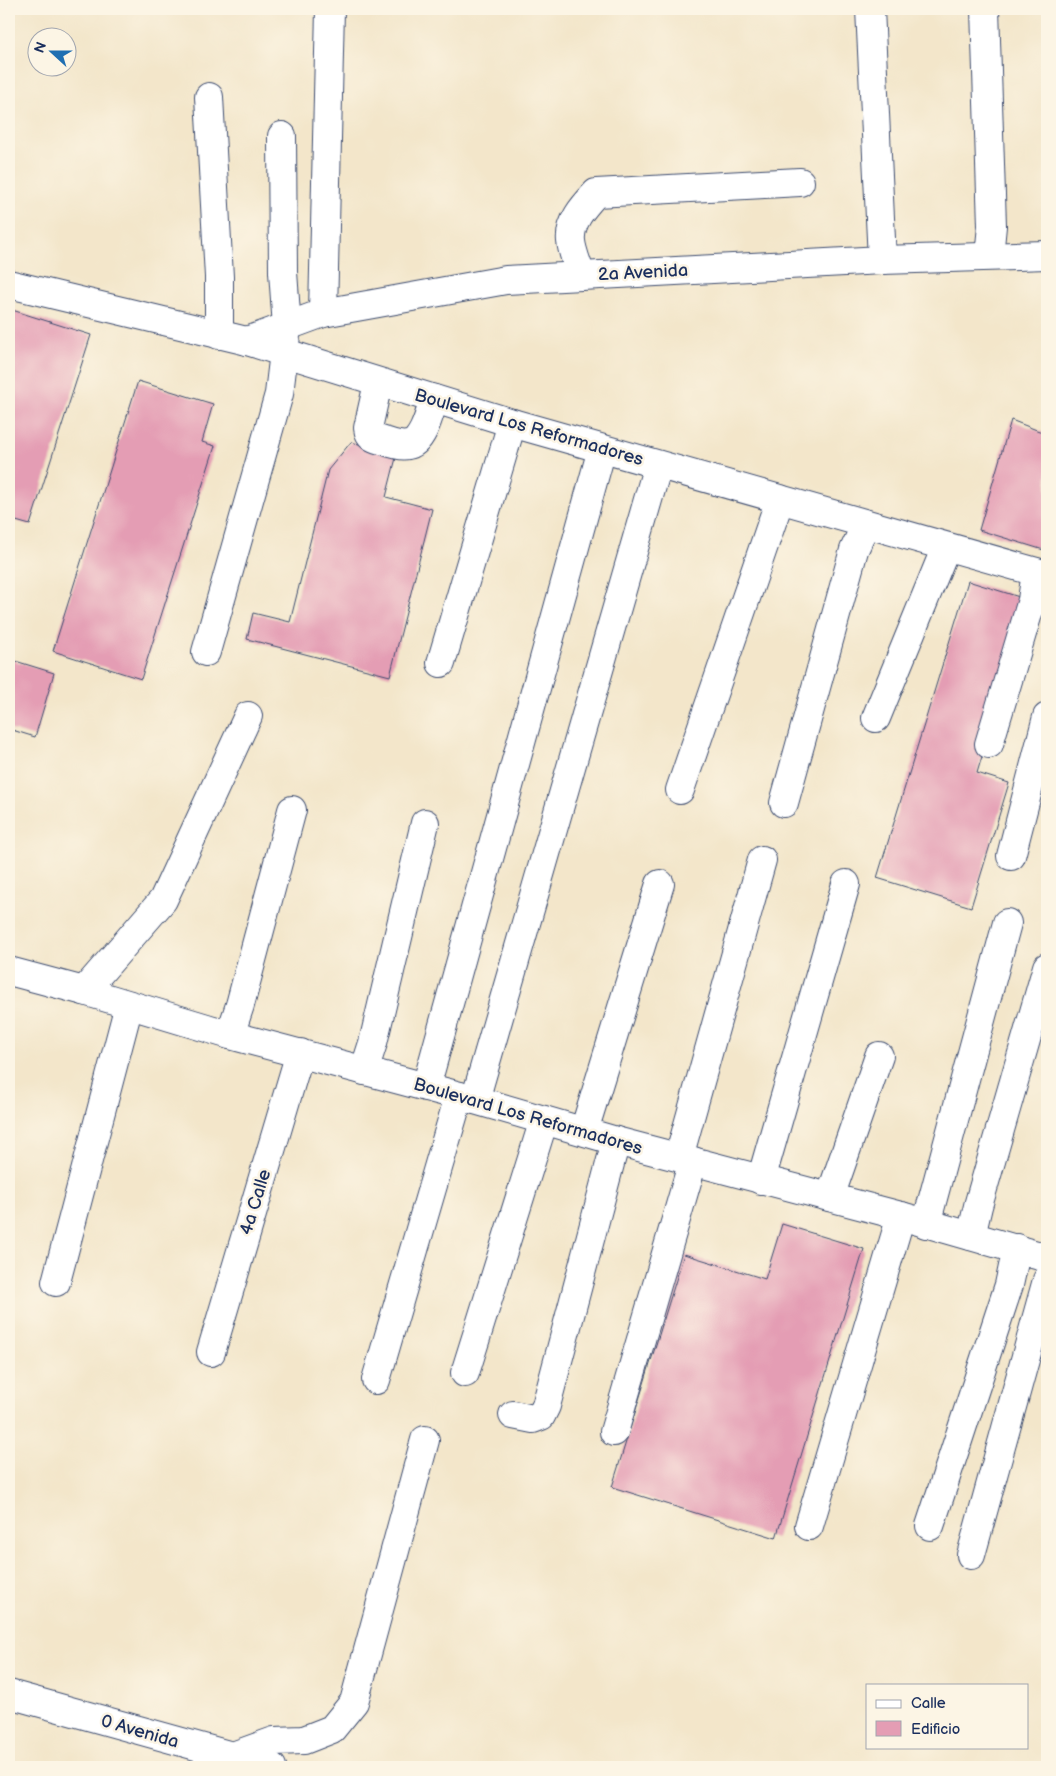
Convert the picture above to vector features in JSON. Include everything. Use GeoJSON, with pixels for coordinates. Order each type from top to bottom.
{"type":"FeatureCollection","features":[{"type":"Feature","properties":{"kind":"street"},"geometry":{"type":"LineString","coordinates":[[323,313],[330,9]]}},
{"type":"Feature","properties":{"kind":"street"},"geometry":{"type":"LineString","coordinates":[[870,9],[882,260]]}},
{"type":"Feature","properties":{"kind":"street"},"geometry":{"type":"LineString","coordinates":[[985,9],[992,226],[989,256]]}},
{"type":"Feature","properties":{"kind":"street"},"geometry":{"type":"LineString","coordinates":[[209,97],[219,277],[219,335]]}},
{"type":"Feature","properties":{"kind":"street"},"geometry":{"type":"LineString","coordinates":[[206,652],[278,394],[284,354],[287,327],[283,272],[282,136]]}},
{"type":"Feature","properties":{"kind":"street"},"geometry":{"type":"LineString","coordinates":[[581,276],[570,240],[574,221],[596,193],[800,182]]}},
{"type":"Feature","properties":{"kind":"street","name":"2a Avenida"},"geometry":{"type":"LineString","coordinates":[[247,341],[323,313],[506,280],[882,260],[1047,254]]}},
{"type":"Feature","properties":{"kind":"street","name":"Boulevard Los Reformadores"},"geometry":{"type":"LineString","coordinates":[[9,284],[247,341],[512,423],[1042,574]]}},
{"type":"Feature","properties":{"kind":"street"},"geometry":{"type":"LineString","coordinates":[[378,383],[368,428],[369,433],[372,437],[398,445],[409,445],[417,440],[423,431],[434,400]]}},
{"type":"Feature","properties":{"kind":"street"},"geometry":{"type":"LineString","coordinates":[[441,663],[512,423]]}},
{"type":"Feature","properties":{"kind":"street"},"geometry":{"type":"LineString","coordinates":[[426,1086],[602,449]]}},
{"type":"Feature","properties":{"kind":"street"},"geometry":{"type":"LineString","coordinates":[[376,1380],[467,1098],[658,465]]}},
{"type":"Feature","properties":{"kind":"street"},"geometry":{"type":"LineString","coordinates":[[680,790],[780,499]]}},
{"type":"Feature","properties":{"kind":"street"},"geometry":{"type":"LineString","coordinates":[[784,803],[854,550],[866,524]]}},
{"type":"Feature","properties":{"kind":"street"},"geometry":{"type":"LineString","coordinates":[[876,718],[946,547]]}},
{"type":"Feature","properties":{"kind":"street"},"geometry":{"type":"LineString","coordinates":[[988,744],[1032,600],[1042,574]]}},
{"type":"Feature","properties":{"kind":"street"},"geometry":{"type":"LineString","coordinates":[[84,991],[163,900],[248,716]]}},
{"type":"Feature","properties":{"kind":"street"},"geometry":{"type":"LineString","coordinates":[[1011,856],[1047,717]]}},
{"type":"Feature","properties":{"kind":"street"},"geometry":{"type":"LineString","coordinates":[[230,1035],[240,1005],[292,810]]}},
{"type":"Feature","properties":{"kind":"street"},"geometry":{"type":"LineString","coordinates":[[364,1071],[374,1043],[425,823]]}},
{"type":"Feature","properties":{"kind":"street"},"geometry":{"type":"LineString","coordinates":[[614,1432],[762,860]]}},
{"type":"Feature","properties":{"kind":"street"},"geometry":{"type":"LineString","coordinates":[[584,1131],[660,884]]}},
{"type":"Feature","properties":{"kind":"street"},"geometry":{"type":"LineString","coordinates":[[761,1180],[846,884]]}},
{"type":"Feature","properties":{"kind":"street"},"geometry":{"type":"LineString","coordinates":[[809,1526],[914,1220],[1007,923]]}},
{"type":"Feature","properties":{"kind":"street"},"geometry":{"type":"LineString","coordinates":[[972,1236],[978,1206],[1047,967]]}},
{"type":"Feature","properties":{"kind":"street","name":"Boulevard Los Reformadores"},"geometry":{"type":"LineString","coordinates":[[9,971],[84,991],[230,1035],[426,1086],[616,1141],[830,1197],[1017,1248],[1047,1258]]}},
{"type":"Feature","properties":{"kind":"street"},"geometry":{"type":"LineString","coordinates":[[56,1282],[129,1005]]}},
{"type":"Feature","properties":{"kind":"street","name":"4a Calle"},"geometry":{"type":"LineString","coordinates":[[211,1352],[300,1053]]}},
{"type":"Feature","properties":{"kind":"street"},"geometry":{"type":"LineString","coordinates":[[830,1197],[879,1056]]}},
{"type":"Feature","properties":{"kind":"street"},"geometry":{"type":"LineString","coordinates":[[465,1373],[544,1120]]}},
{"type":"Feature","properties":{"kind":"street"},"geometry":{"type":"LineString","coordinates":[[513,1414],[532,1419],[541,1416],[546,1406],[616,1141]]}},
{"type":"Feature","properties":{"kind":"street"},"geometry":{"type":"LineString","coordinates":[[930,1526],[1008,1285],[1017,1248]]}},
{"type":"Feature","properties":{"kind":"street"},"geometry":{"type":"LineString","coordinates":[[971,1555],[1047,1280]]}},
{"type":"Feature","properties":{"kind":"street"},"geometry":{"type":"LineString","coordinates":[[230,1756],[274,1742],[304,1740],[332,1729],[354,1702],[425,1440]]}},
{"type":"Feature","properties":{"kind":"street","name":"0 Avenida"},"geometry":{"type":"LineString","coordinates":[[9,1694],[272,1767]]}},
{"type":"Feature","properties":{"kind":"building"},"geometry":{"type":"Polygon","coordinates":[[[9,309],[91,335],[30,525],[9,519],[9,309]]]}},
{"type":"Feature","properties":{"kind":"building"},"geometry":{"type":"Polygon","coordinates":[[[138,381],[213,404],[202,442],[215,446],[141,679],[53,651],[138,381]]]}},
{"type":"Feature","properties":{"kind":"building"},"geometry":{"type":"Polygon","coordinates":[[[1011,420],[1047,434],[1047,551],[979,530],[1011,420]]]}},
{"type":"Feature","properties":{"kind":"building"},"geometry":{"type":"Polygon","coordinates":[[[351,442],[397,454],[386,497],[432,509],[390,676],[247,639],[253,613],[290,622],[328,470],[351,442]]]}},
{"type":"Feature","properties":{"kind":"building"},"geometry":{"type":"Polygon","coordinates":[[[968,581],[1029,600],[977,773],[1009,783],[971,907],[877,878],[968,581]]]}},
{"type":"Feature","properties":{"kind":"building"},"geometry":{"type":"Polygon","coordinates":[[[9,659],[54,673],[35,737],[9,729],[9,659]]]}},
{"type":"Feature","properties":{"kind":"building"},"geometry":{"type":"Polygon","coordinates":[[[782,1224],[864,1249],[776,1538],[612,1487],[684,1254],[765,1279],[782,1224]]]}}]}
